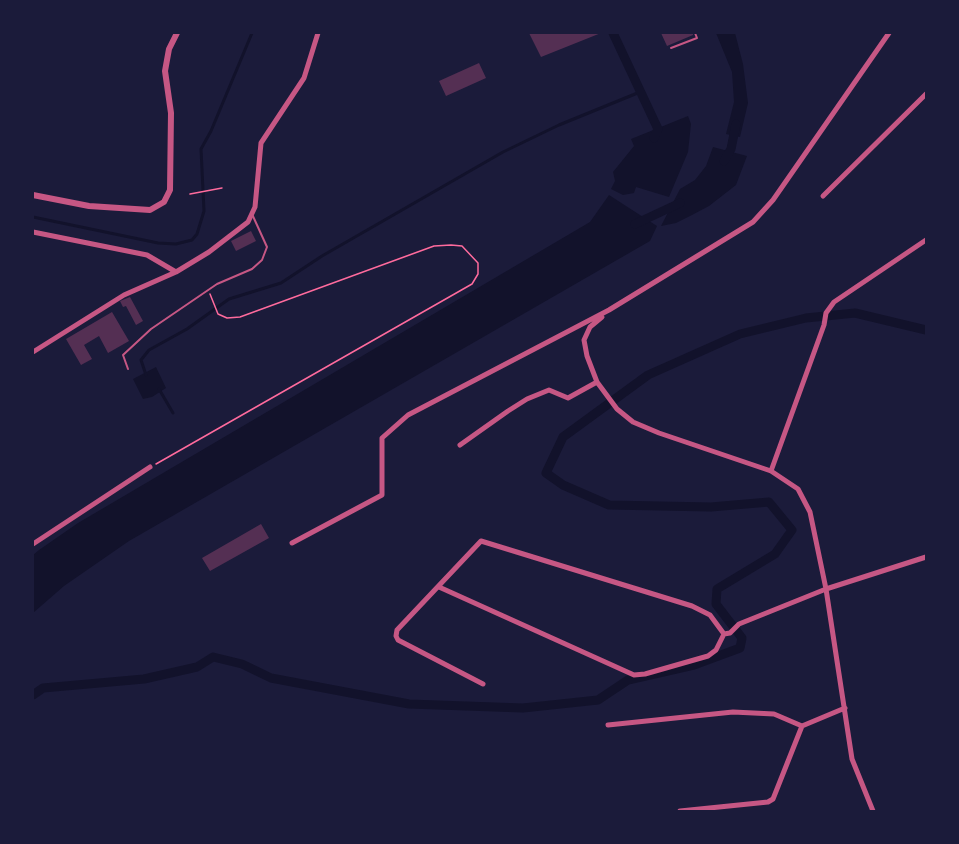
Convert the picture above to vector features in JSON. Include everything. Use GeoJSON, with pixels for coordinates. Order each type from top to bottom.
{"type":"FeatureCollection","features":[{"type":"Feature","properties":{"kind":"street"},"geometry":{"type":"LineString","coordinates":[[33,195],[89,206],[150,210],[164,202],[170,190],[171,125],[165,71],[169,49],[177,33]]}},
{"type":"Feature","properties":{"kind":"street"},"geometry":{"type":"LineString","coordinates":[[33,352],[124,295],[177,272],[248,222],[255,207],[261,143],[304,78],[318,33]]}},
{"type":"Feature","properties":{"kind":"street"},"geometry":{"type":"LineString","coordinates":[[292,543],[382,495],[382,438],[408,415],[609,310],[753,222],[773,200],[889,33]]}},
{"type":"Feature","properties":{"kind":"street"},"geometry":{"type":"LineString","coordinates":[[823,196],[926,94]]}},
{"type":"Feature","properties":{"kind":"street"},"geometry":{"type":"LineString","coordinates":[[33,232],[147,255],[177,272]]}},
{"type":"Feature","properties":{"kind":"street"},"geometry":{"type":"LineString","coordinates":[[771,471],[824,325],[826,313],[834,302],[926,240]]}},
{"type":"Feature","properties":{"kind":"street"},"geometry":{"type":"LineString","coordinates":[[609,310],[590,327],[584,340],[587,356],[597,382],[617,409],[633,422],[658,433],[771,471],[798,489],[810,512],[826,589],[852,759],[873,811]]}},
{"type":"Feature","properties":{"kind":"street"},"geometry":{"type":"LineString","coordinates":[[460,445],[527,399],[549,390],[568,398],[597,382]]}},
{"type":"Feature","properties":{"kind":"street"},"geometry":{"type":"LineString","coordinates":[[33,544],[150,467]]}},
{"type":"Feature","properties":{"kind":"street"},"geometry":{"type":"LineString","coordinates":[[483,684],[398,640],[396,636],[397,630],[479,542],[484,541],[692,606],[710,615],[727,633]]}},
{"type":"Feature","properties":{"kind":"street"},"geometry":{"type":"LineString","coordinates":[[439,587],[634,675],[708,656],[716,650],[727,633],[739,624],[826,589],[926,557]]}},
{"type":"Feature","properties":{"kind":"street"},"geometry":{"type":"LineString","coordinates":[[680,811],[773,800],[802,726],[844,708]]}},
{"type":"Feature","properties":{"kind":"street"},"geometry":{"type":"LineString","coordinates":[[608,725],[733,712],[774,714],[802,726]]}},
{"type":"Feature","properties":{"kind":"lane"},"geometry":{"type":"LineString","coordinates":[[671,48],[697,38],[695,33]]}},
{"type":"Feature","properties":{"kind":"lane"},"geometry":{"type":"LineString","coordinates":[[128,369],[123,355],[151,329],[217,284],[252,269],[262,260],[267,247],[252,214]]}},
{"type":"Feature","properties":{"kind":"path"},"geometry":{"type":"LineString","coordinates":[[190,194],[222,188]]}},
{"type":"Feature","properties":{"kind":"path"},"geometry":{"type":"LineString","coordinates":[[150,467],[472,284],[478,273],[478,263],[462,246],[451,244],[434,246],[240,317],[227,318],[218,314],[212,299]]}},
{"type":"Feature","properties":{"kind":"shaded area"},"geometry":{"type":"Polygon","coordinates":[[[716,33],[735,33],[743,64],[748,103],[740,137],[726,134],[734,102],[732,72],[716,33]]]}},
{"type":"Feature","properties":{"kind":"shaded area"},"geometry":{"type":"Polygon","coordinates":[[[688,116],[691,124],[688,152],[669,197],[636,187],[634,193],[623,195],[611,189],[615,181],[613,172],[634,146],[631,139],[688,116]]]}},
{"type":"Feature","properties":{"kind":"shaded area"},"geometry":{"type":"Polygon","coordinates":[[[713,147],[747,156],[736,185],[709,206],[676,223],[661,226],[680,189],[695,180],[706,166],[713,147]]]}},
{"type":"Feature","properties":{"kind":"shaded area"},"geometry":{"type":"Polygon","coordinates":[[[609,195],[657,226],[650,241],[129,541],[64,586],[33,613],[33,555],[39,550],[78,523],[590,222],[609,195]]]}},
{"type":"Feature","properties":{"kind":"shaded area"},"geometry":{"type":"Polygon","coordinates":[[[156,367],[166,388],[152,397],[143,399],[133,379],[156,367]]]}},
{"type":"Feature","properties":{"kind":"building"},"geometry":{"type":"Polygon","coordinates":[[[529,33],[601,33],[541,57],[529,33]]]}},
{"type":"Feature","properties":{"kind":"building"},"geometry":{"type":"Polygon","coordinates":[[[661,33],[693,33],[693,35],[667,46],[661,33]]]}},
{"type":"Feature","properties":{"kind":"building"},"geometry":{"type":"Polygon","coordinates":[[[479,63],[486,78],[446,96],[439,81],[479,63]]]}},
{"type":"Feature","properties":{"kind":"building"},"geometry":{"type":"Polygon","coordinates":[[[251,231],[256,241],[236,251],[231,241],[251,231]]]}},
{"type":"Feature","properties":{"kind":"building"},"geometry":{"type":"Polygon","coordinates":[[[130,297],[143,321],[136,325],[126,306],[123,307],[120,301],[130,297]]]}},
{"type":"Feature","properties":{"kind":"building"},"geometry":{"type":"Polygon","coordinates":[[[112,312],[129,341],[108,353],[99,336],[84,345],[92,359],[81,365],[66,339],[112,312]]]}},
{"type":"Feature","properties":{"kind":"building"},"geometry":{"type":"Polygon","coordinates":[[[261,524],[269,538],[210,571],[202,558],[261,524]]]}},
{"type":"Feature","properties":{"kind":"waterway"},"geometry":{"type":"LineString","coordinates":[[33,217],[158,243],[176,244],[192,240],[197,234],[204,211],[201,149],[211,131],[252,33]]}},
{"type":"Feature","properties":{"kind":"waterway"},"geometry":{"type":"LineString","coordinates":[[613,33],[658,129],[654,138]]}},
{"type":"Feature","properties":{"kind":"waterway"},"geometry":{"type":"LineString","coordinates":[[146,375],[141,360],[149,350],[187,329],[229,299],[281,283],[322,256],[503,152],[559,125],[640,92]]}},
{"type":"Feature","properties":{"kind":"waterway"},"geometry":{"type":"LineString","coordinates":[[724,161],[731,149],[736,124]]}},
{"type":"Feature","properties":{"kind":"waterway"},"geometry":{"type":"LineString","coordinates":[[635,224],[680,203]]}},
{"type":"Feature","properties":{"kind":"waterway"},"geometry":{"type":"LineString","coordinates":[[33,695],[43,688],[144,679],[197,667],[213,657],[242,664],[271,678],[409,704],[523,708],[598,700],[628,680],[694,665],[740,648],[742,638],[716,604],[717,589],[775,554],[792,530],[769,502],[711,507],[609,505],[563,485],[546,473],[563,437],[648,375],[740,334],[806,318],[855,313],[926,330]]}},
{"type":"Feature","properties":{"kind":"waterway"},"geometry":{"type":"LineString","coordinates":[[159,389],[173,413]]}}]}
